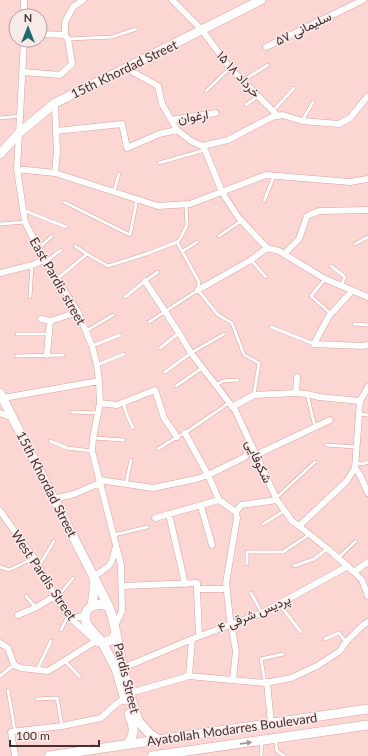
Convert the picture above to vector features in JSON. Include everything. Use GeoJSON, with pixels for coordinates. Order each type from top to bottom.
{"type":"FeatureCollection","features":[{"type":"Feature","properties":{"kind":"street"},"geometry":{"type":"LineString","coordinates":[[22,72],[60,76],[72,64],[65,22],[73,7],[83,0]]}},
{"type":"Feature","properties":{"kind":"street","name":"۱۵ خرداد ۱۸"},"geometry":{"type":"LineString","coordinates":[[172,0],[202,30],[230,68],[278,116]]}},
{"type":"Feature","properties":{"kind":"street","name":"15th Khordad Street"},"geometry":{"type":"LineString","coordinates":[[0,154],[19,133],[56,103],[259,0]]}},
{"type":"Feature","properties":{"kind":"street","name":"سلیمانی ۵۷"},"geometry":{"type":"LineString","coordinates":[[266,47],[363,0]]}},
{"type":"Feature","properties":{"kind":"street"},"geometry":{"type":"LineString","coordinates":[[48,35],[67,37]]}},
{"type":"Feature","properties":{"kind":"street","name":"East Pardis street"},"geometry":{"type":"LineString","coordinates":[[24,48],[16,169],[25,222],[45,261],[78,312],[92,346],[97,365],[100,403],[92,451],[114,535],[115,545]]}},
{"type":"Feature","properties":{"kind":"street"},"geometry":{"type":"LineString","coordinates":[[126,68],[158,86],[162,104],[177,130],[203,148],[222,192],[238,217],[267,248],[279,251],[326,280],[368,297]]}},
{"type":"Feature","properties":{"kind":"street"},"geometry":{"type":"LineString","coordinates":[[203,148],[228,140],[272,116],[283,115],[302,120],[339,124],[350,118],[368,96]]}},
{"type":"Feature","properties":{"kind":"street"},"geometry":{"type":"LineString","coordinates":[[55,173],[58,151],[56,103]]}},
{"type":"Feature","properties":{"kind":"street","name":"ارغوان"},"geometry":{"type":"LineString","coordinates":[[171,120],[216,113]]}},
{"type":"Feature","properties":{"kind":"street"},"geometry":{"type":"LineString","coordinates":[[56,131],[122,124],[127,148],[160,134],[177,130]]}},
{"type":"Feature","properties":{"kind":"street"},"geometry":{"type":"LineString","coordinates":[[16,169],[55,173],[158,206],[190,204],[266,175],[350,182],[368,178]]}},
{"type":"Feature","properties":{"kind":"street"},"geometry":{"type":"LineString","coordinates":[[284,254],[300,239],[306,216],[319,211],[368,210]]}},
{"type":"Feature","properties":{"kind":"street"},"geometry":{"type":"LineString","coordinates":[[198,290],[251,260],[267,248]]}},
{"type":"Feature","properties":{"kind":"street"},"geometry":{"type":"LineString","coordinates":[[0,273],[45,261]]}},
{"type":"Feature","properties":{"kind":"street","name":"شکوفایی"},"geometry":{"type":"LineString","coordinates":[[145,281],[191,353],[231,405],[252,446],[276,499],[292,521],[328,549],[362,580],[368,596]]}},
{"type":"Feature","properties":{"kind":"street"},"geometry":{"type":"LineString","coordinates":[[352,291],[331,314],[314,344],[368,345]]}},
{"type":"Feature","properties":{"kind":"street"},"geometry":{"type":"LineString","coordinates":[[41,319],[50,321],[78,312]]}},
{"type":"Feature","properties":{"kind":"street"},"geometry":{"type":"LineString","coordinates":[[47,355],[50,321]]}},
{"type":"Feature","properties":{"kind":"street"},"geometry":{"type":"LineString","coordinates":[[296,393],[297,377]]}},
{"type":"Feature","properties":{"kind":"street"},"geometry":{"type":"LineString","coordinates":[[2,395],[99,381]]}},
{"type":"Feature","properties":{"kind":"street"},"geometry":{"type":"LineString","coordinates":[[299,526],[346,482],[355,465],[360,401],[368,387]]}},
{"type":"Feature","properties":{"kind":"street"},"geometry":{"type":"LineString","coordinates":[[100,403],[117,405],[155,390],[164,418],[177,437]]}},
{"type":"Feature","properties":{"kind":"street"},"geometry":{"type":"LineString","coordinates":[[231,405],[254,395],[296,393],[360,401]]}},
{"type":"Feature","properties":{"kind":"street","name":"15th Khordad Street"},"geometry":{"type":"LineString","coordinates":[[2,395],[109,607]]}},
{"type":"Feature","properties":{"kind":"street"},"geometry":{"type":"LineString","coordinates":[[0,412],[13,418]]}},
{"type":"Feature","properties":{"kind":"street"},"geometry":{"type":"LineString","coordinates":[[256,455],[330,420]]}},
{"type":"Feature","properties":{"kind":"street"},"geometry":{"type":"LineString","coordinates":[[185,433],[208,475],[219,500],[236,512]]}},
{"type":"Feature","properties":{"kind":"street"},"geometry":{"type":"LineString","coordinates":[[54,499],[74,494],[100,481],[153,488],[196,479],[245,458],[252,446]]}},
{"type":"Feature","properties":{"kind":"street"},"geometry":{"type":"LineString","coordinates":[[355,465],[368,493]]}},
{"type":"Feature","properties":{"kind":"street"},"geometry":{"type":"LineString","coordinates":[[233,680],[236,651],[230,625],[226,583],[237,518],[236,512],[241,505],[276,499]]}},
{"type":"Feature","properties":{"kind":"street"},"geometry":{"type":"LineString","coordinates":[[154,518],[219,500]]}},
{"type":"Feature","properties":{"kind":"street"},"geometry":{"type":"LineString","coordinates":[[201,506],[212,544]]}},
{"type":"Feature","properties":{"kind":"street","name":"West Pardis Street"},"geometry":{"type":"LineString","coordinates":[[0,511],[34,558],[68,616],[99,642]]}},
{"type":"Feature","properties":{"kind":"street"},"geometry":{"type":"LineString","coordinates":[[169,514],[186,584]]}},
{"type":"Feature","properties":{"kind":"street"},"geometry":{"type":"LineString","coordinates":[[92,606],[94,576],[108,568],[114,555],[115,545]]}},
{"type":"Feature","properties":{"kind":"street"},"geometry":{"type":"LineString","coordinates":[[0,643],[8,648],[14,665],[21,668],[48,671],[99,642],[106,642],[113,639],[122,610],[121,565],[115,545]]}},
{"type":"Feature","properties":{"kind":"street"},"geometry":{"type":"LineString","coordinates":[[354,572],[368,562]]}},
{"type":"Feature","properties":{"kind":"street","name":"پردیس شرقی ۴"},"geometry":{"type":"LineString","coordinates":[[123,668],[196,637],[262,613],[348,566]]}},
{"type":"Feature","properties":{"kind":"street"},"geometry":{"type":"LineString","coordinates":[[122,586],[197,583],[196,637],[189,676]]}},
{"type":"Feature","properties":{"kind":"street"},"geometry":{"type":"LineString","coordinates":[[197,589],[227,588]]}},
{"type":"Feature","properties":{"kind":"street"},"geometry":{"type":"LineString","coordinates":[[18,615],[56,597]]}},
{"type":"Feature","properties":{"kind":"street"},"geometry":{"type":"LineString","coordinates":[[99,642],[86,621],[88,610],[92,606],[104,604],[109,607],[116,629]]}},
{"type":"Feature","properties":{"kind":"street"},"geometry":{"type":"LineString","coordinates":[[68,616],[79,617],[86,615]]}},
{"type":"Feature","properties":{"kind":"street"},"geometry":{"type":"LineString","coordinates":[[15,756],[11,732],[62,726],[101,718],[127,696],[189,676],[266,682],[291,678],[317,666],[340,651],[346,642],[368,622]]}},
{"type":"Feature","properties":{"kind":"street","name":"Pardis Street"},"geometry":{"type":"LineString","coordinates":[[116,629],[133,724],[133,736],[128,745]]}},
{"type":"Feature","properties":{"kind":"street","name":"Pardis Street"},"geometry":{"type":"LineString","coordinates":[[99,642],[109,654],[138,722],[150,734],[158,739]]}},
{"type":"Feature","properties":{"kind":"street"},"geometry":{"type":"LineString","coordinates":[[266,682],[271,723]]}},
{"type":"Feature","properties":{"kind":"street","name":"Ayatollah Modarres Boulevard"},"geometry":{"type":"LineString","coordinates":[[49,756],[368,709]]}},
{"type":"Feature","properties":{"kind":"street","name":"Ayatollah Modarres Boulevard"},"geometry":{"type":"LineString","coordinates":[[152,756],[201,753],[222,746],[368,725]]}},
{"type":"Feature","properties":{"kind":"street"},"geometry":{"type":"LineString","coordinates":[[220,730],[222,746]]}},
{"type":"Feature","properties":{"kind":"lane"},"geometry":{"type":"LineString","coordinates":[[67,37],[112,37],[136,29]]}},
{"type":"Feature","properties":{"kind":"lane"},"geometry":{"type":"LineString","coordinates":[[242,81],[268,65]]}},
{"type":"Feature","properties":{"kind":"lane"},"geometry":{"type":"LineString","coordinates":[[206,91],[230,68]]}},
{"type":"Feature","properties":{"kind":"lane"},"geometry":{"type":"LineString","coordinates":[[273,111],[294,88]]}},
{"type":"Feature","properties":{"kind":"lane"},"geometry":{"type":"LineString","coordinates":[[246,106],[258,96]]}},
{"type":"Feature","properties":{"kind":"lane"},"geometry":{"type":"LineString","coordinates":[[302,120],[313,102]]}},
{"type":"Feature","properties":{"kind":"lane"},"geometry":{"type":"LineString","coordinates":[[0,118],[20,116]]}},
{"type":"Feature","properties":{"kind":"lane"},"geometry":{"type":"LineString","coordinates":[[159,163],[203,148]]}},
{"type":"Feature","properties":{"kind":"lane"},"geometry":{"type":"LineString","coordinates":[[114,192],[119,174]]}},
{"type":"Feature","properties":{"kind":"lane"},"geometry":{"type":"LineString","coordinates":[[264,201],[274,176]]}},
{"type":"Feature","properties":{"kind":"lane"},"geometry":{"type":"LineString","coordinates":[[64,202],[130,235],[137,200]]}},
{"type":"Feature","properties":{"kind":"lane"},"geometry":{"type":"LineString","coordinates":[[75,246],[108,266],[146,254],[177,242],[180,239],[187,225],[186,205]]}},
{"type":"Feature","properties":{"kind":"lane"},"geometry":{"type":"LineString","coordinates":[[23,210],[66,227]]}},
{"type":"Feature","properties":{"kind":"lane"},"geometry":{"type":"LineString","coordinates":[[219,236],[242,221]]}},
{"type":"Feature","properties":{"kind":"lane"},"geometry":{"type":"LineString","coordinates":[[0,224],[25,222]]}},
{"type":"Feature","properties":{"kind":"lane"},"geometry":{"type":"LineString","coordinates":[[38,249],[52,236]]}},
{"type":"Feature","properties":{"kind":"lane"},"geometry":{"type":"LineString","coordinates":[[355,244],[368,237]]}},
{"type":"Feature","properties":{"kind":"lane"},"geometry":{"type":"LineString","coordinates":[[177,242],[199,282],[198,290],[218,315],[232,323],[244,355],[260,363],[254,395]]}},
{"type":"Feature","properties":{"kind":"lane"},"geometry":{"type":"LineString","coordinates":[[183,251],[197,242]]}},
{"type":"Feature","properties":{"kind":"lane"},"geometry":{"type":"LineString","coordinates":[[45,261],[61,250]]}},
{"type":"Feature","properties":{"kind":"lane"},"geometry":{"type":"LineString","coordinates":[[57,279],[87,254]]}},
{"type":"Feature","properties":{"kind":"lane"},"geometry":{"type":"LineString","coordinates":[[251,260],[266,277]]}},
{"type":"Feature","properties":{"kind":"lane"},"geometry":{"type":"LineString","coordinates":[[30,297],[32,265]]}},
{"type":"Feature","properties":{"kind":"lane"},"geometry":{"type":"LineString","coordinates":[[331,266],[345,277],[341,286]]}},
{"type":"Feature","properties":{"kind":"lane"},"geometry":{"type":"LineString","coordinates":[[125,297],[158,272]]}},
{"type":"Feature","properties":{"kind":"lane"},"geometry":{"type":"LineString","coordinates":[[326,280],[311,296],[331,314]]}},
{"type":"Feature","properties":{"kind":"lane"},"geometry":{"type":"LineString","coordinates":[[149,322],[198,290]]}},
{"type":"Feature","properties":{"kind":"lane"},"geometry":{"type":"LineString","coordinates":[[86,331],[113,315]]}},
{"type":"Feature","properties":{"kind":"lane"},"geometry":{"type":"LineString","coordinates":[[354,324],[368,325]]}},
{"type":"Feature","properties":{"kind":"lane"},"geometry":{"type":"LineString","coordinates":[[271,327],[314,344]]}},
{"type":"Feature","properties":{"kind":"lane"},"geometry":{"type":"LineString","coordinates":[[160,348],[179,332]]}},
{"type":"Feature","properties":{"kind":"lane"},"geometry":{"type":"LineString","coordinates":[[16,334],[49,334]]}},
{"type":"Feature","properties":{"kind":"lane"},"geometry":{"type":"LineString","coordinates":[[165,372],[191,353],[224,334]]}},
{"type":"Feature","properties":{"kind":"lane"},"geometry":{"type":"LineString","coordinates":[[92,346],[120,335]]}},
{"type":"Feature","properties":{"kind":"lane"},"geometry":{"type":"LineString","coordinates":[[97,365],[124,354]]}},
{"type":"Feature","properties":{"kind":"lane"},"geometry":{"type":"LineString","coordinates":[[16,356],[63,355]]}},
{"type":"Feature","properties":{"kind":"lane"},"geometry":{"type":"LineString","coordinates":[[176,386],[202,368]]}},
{"type":"Feature","properties":{"kind":"lane"},"geometry":{"type":"LineString","coordinates":[[216,385],[223,381],[238,380]]}},
{"type":"Feature","properties":{"kind":"lane"},"geometry":{"type":"LineString","coordinates":[[306,394],[315,427]]}},
{"type":"Feature","properties":{"kind":"lane"},"geometry":{"type":"LineString","coordinates":[[123,402],[133,428]]}},
{"type":"Feature","properties":{"kind":"lane"},"geometry":{"type":"LineString","coordinates":[[158,449],[231,405]]}},
{"type":"Feature","properties":{"kind":"lane"},"geometry":{"type":"LineString","coordinates":[[72,412],[98,413]]}},
{"type":"Feature","properties":{"kind":"lane"},"geometry":{"type":"LineString","coordinates":[[360,414],[368,415]]}},
{"type":"Feature","properties":{"kind":"lane"},"geometry":{"type":"LineString","coordinates":[[93,438],[124,440]]}},
{"type":"Feature","properties":{"kind":"lane"},"geometry":{"type":"LineString","coordinates":[[50,441],[67,448],[92,451]]}},
{"type":"Feature","properties":{"kind":"lane"},"geometry":{"type":"LineString","coordinates":[[326,445],[356,447]]}},
{"type":"Feature","properties":{"kind":"lane"},"geometry":{"type":"LineString","coordinates":[[126,484],[131,460]]}},
{"type":"Feature","properties":{"kind":"lane"},"geometry":{"type":"LineString","coordinates":[[276,499],[315,462]]}},
{"type":"Feature","properties":{"kind":"lane"},"geometry":{"type":"LineString","coordinates":[[355,465],[368,462]]}},
{"type":"Feature","properties":{"kind":"lane"},"geometry":{"type":"LineString","coordinates":[[263,524],[284,510]]}},
{"type":"Feature","properties":{"kind":"lane"},"geometry":{"type":"LineString","coordinates":[[114,535],[147,527]]}},
{"type":"Feature","properties":{"kind":"lane"},"geometry":{"type":"LineString","coordinates":[[247,564],[247,552],[283,552],[310,534]]}},
{"type":"Feature","properties":{"kind":"lane"},"geometry":{"type":"LineString","coordinates":[[38,566],[54,541]]}},
{"type":"Feature","properties":{"kind":"lane"},"geometry":{"type":"LineString","coordinates":[[338,558],[356,541]]}},
{"type":"Feature","properties":{"kind":"lane"},"geometry":{"type":"LineString","coordinates":[[294,566],[314,560],[328,549]]}},
{"type":"Feature","properties":{"kind":"lane"},"geometry":{"type":"LineString","coordinates":[[0,567],[9,570],[34,558]]}},
{"type":"Feature","properties":{"kind":"lane"},"geometry":{"type":"LineString","coordinates":[[56,597],[73,578]]}},
{"type":"Feature","properties":{"kind":"lane"},"geometry":{"type":"LineString","coordinates":[[251,593],[262,613]]}},
{"type":"Feature","properties":{"kind":"lane"},"geometry":{"type":"LineString","coordinates":[[26,596],[35,608]]}},
{"type":"Feature","properties":{"kind":"lane"},"geometry":{"type":"LineString","coordinates":[[279,604],[301,632]]}},
{"type":"Feature","properties":{"kind":"lane"},"geometry":{"type":"LineString","coordinates":[[61,630],[68,616]]}},
{"type":"Feature","properties":{"kind":"lane"},"geometry":{"type":"LineString","coordinates":[[325,639],[339,633],[346,642]]}},
{"type":"Feature","properties":{"kind":"lane"},"geometry":{"type":"LineString","coordinates":[[37,670],[51,641]]}},
{"type":"Feature","properties":{"kind":"lane"},"geometry":{"type":"LineString","coordinates":[[266,682],[261,659],[283,654]]}},
{"type":"Feature","properties":{"kind":"lane"},"geometry":{"type":"LineString","coordinates":[[65,661],[80,678]]}},
{"type":"Feature","properties":{"kind":"lane"},"geometry":{"type":"LineString","coordinates":[[0,676],[14,665]]}},
{"type":"Feature","properties":{"kind":"lane"},"geometry":{"type":"LineString","coordinates":[[8,690],[15,732]]}},
{"type":"Feature","properties":{"kind":"lane"},"geometry":{"type":"LineString","coordinates":[[37,699],[57,698],[62,726]]}},
{"type":"Feature","properties":{"kind":"lane"},"geometry":{"type":"LineString","coordinates":[[275,738],[277,751],[284,756]]}},
{"type":"Feature","properties":{"kind":"lane"},"geometry":{"type":"LineString","coordinates":[[261,756],[262,740]]}}]}
